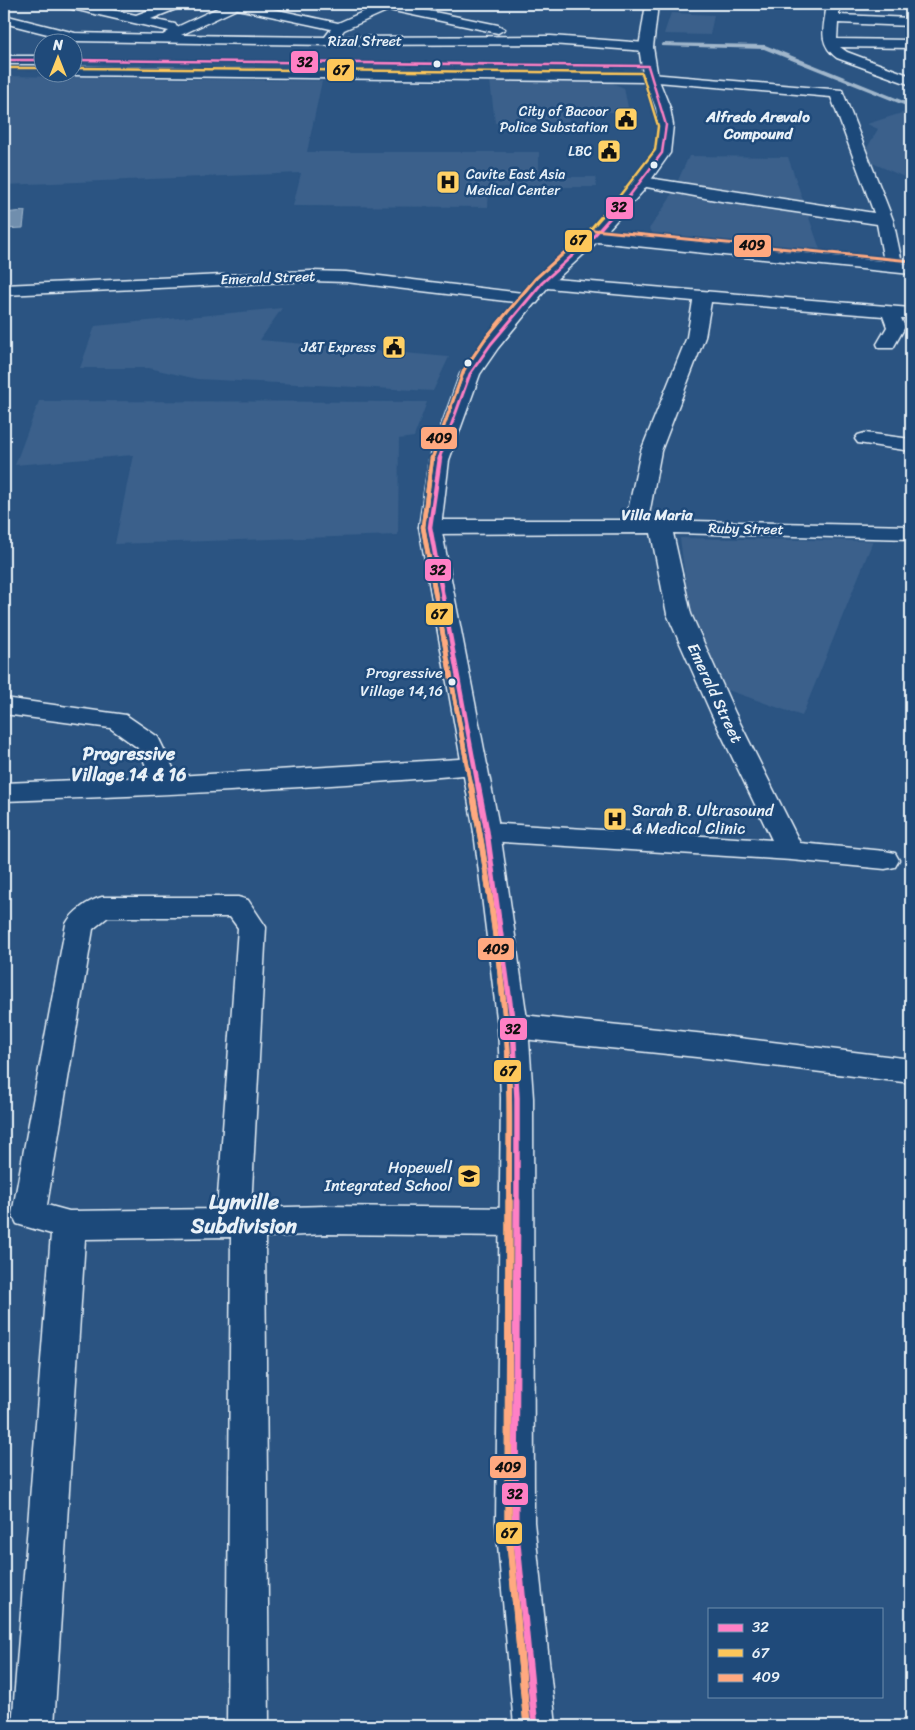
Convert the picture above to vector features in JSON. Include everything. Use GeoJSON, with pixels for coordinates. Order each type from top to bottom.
{"type":"FeatureCollection","features":[{"type":"Feature","properties":{"kind":"street"},"geometry":{"type":"LineString","coordinates":[[69,4],[136,20],[185,35],[235,4],[339,27]]}},
{"type":"Feature","properties":{"kind":"street"},"geometry":{"type":"LineString","coordinates":[[90,8],[104,4]]}},
{"type":"Feature","properties":{"kind":"street"},"geometry":{"type":"LineString","coordinates":[[136,20],[176,4]]}},
{"type":"Feature","properties":{"kind":"street"},"geometry":{"type":"LineString","coordinates":[[535,1726],[516,1522],[515,1222],[517,1098],[513,1026],[487,832],[430,527],[438,460],[470,374],[491,344],[536,291],[593,237],[642,182],[662,153],[666,125],[650,72],[646,47],[652,4]]}},
{"type":"Feature","properties":{"kind":"street"},"geometry":{"type":"LineString","coordinates":[[833,4],[830,43],[836,52],[911,81]]}},
{"type":"Feature","properties":{"kind":"street"},"geometry":{"type":"LineString","coordinates":[[329,41],[339,27],[382,5]]}},
{"type":"Feature","properties":{"kind":"street","name":"Rizal Street"},"geometry":{"type":"LineString","coordinates":[[382,5],[551,40]]}},
{"type":"Feature","properties":{"kind":"street","name":"Rizal Street"},"geometry":{"type":"LineString","coordinates":[[4,19],[75,37],[162,39],[185,35],[329,41],[551,40]]}},
{"type":"Feature","properties":{"kind":"street"},"geometry":{"type":"LineString","coordinates":[[832,19],[911,22]]}},
{"type":"Feature","properties":{"kind":"street"},"geometry":{"type":"LineString","coordinates":[[551,40],[646,47]]}},
{"type":"Feature","properties":{"kind":"street"},"geometry":{"type":"LineString","coordinates":[[830,43],[911,44]]}},
{"type":"Feature","properties":{"kind":"street"},"geometry":{"type":"LineString","coordinates":[[4,60],[32,60]]}},
{"type":"Feature","properties":{"kind":"street"},"geometry":{"type":"LineString","coordinates":[[82,60],[650,72],[837,92],[885,220],[894,267]]}},
{"type":"Feature","properties":{"kind":"street"},"geometry":{"type":"LineString","coordinates":[[4,71],[32,71]]}},
{"type":"Feature","properties":{"kind":"street"},"geometry":{"type":"LineString","coordinates":[[82,71],[434,74],[650,72]]}},
{"type":"Feature","properties":{"kind":"street"},"geometry":{"type":"LineString","coordinates":[[887,72],[911,71]]}},
{"type":"Feature","properties":{"kind":"street"},"geometry":{"type":"LineString","coordinates":[[642,182],[721,196],[885,220]]}},
{"type":"Feature","properties":{"kind":"street"},"geometry":{"type":"LineString","coordinates":[[593,237],[911,268]]}},
{"type":"Feature","properties":{"kind":"street","name":"Emerald Street"},"geometry":{"type":"LineString","coordinates":[[4,290],[311,276],[536,291],[703,297],[911,313]]}},
{"type":"Feature","properties":{"kind":"street"},"geometry":{"type":"LineString","coordinates":[[636,526],[651,451],[696,337],[703,297]]}},
{"type":"Feature","properties":{"kind":"street"},"geometry":{"type":"LineString","coordinates":[[886,344],[896,328],[890,312]]}},
{"type":"Feature","properties":{"kind":"street"},"geometry":{"type":"LineString","coordinates":[[865,439],[911,445]]}},
{"type":"Feature","properties":{"kind":"street","name":"Ruby Street"},"geometry":{"type":"LineString","coordinates":[[430,527],[636,526],[911,532]]}},
{"type":"Feature","properties":{"kind":"street","name":"Emerald Street"},"geometry":{"type":"LineString","coordinates":[[661,527],[679,614],[723,713],[791,851]]}},
{"type":"Feature","properties":{"kind":"street"},"geometry":{"type":"LineString","coordinates":[[4,706],[117,721],[149,743],[168,786]]}},
{"type":"Feature","properties":{"kind":"street"},"geometry":{"type":"LineString","coordinates":[[4,792],[168,786],[475,766]]}},
{"type":"Feature","properties":{"kind":"street"},"geometry":{"type":"LineString","coordinates":[[487,832],[791,851],[885,860]]}},
{"type":"Feature","properties":{"kind":"street"},"geometry":{"type":"LineString","coordinates":[[248,1726],[241,1223],[252,927],[238,907],[102,907],[80,924],[29,1214],[69,1225],[241,1223],[325,1220],[515,1222]]}},
{"type":"Feature","properties":{"kind":"street"},"geometry":{"type":"LineString","coordinates":[[513,1026],[706,1046],[911,1071]]}},
{"type":"Feature","properties":{"kind":"street"},"geometry":{"type":"LineString","coordinates":[[33,1726],[69,1225]]}},
{"type":"Feature","properties":{"kind":"shaded area"},"geometry":{"type":"Polygon","coordinates":[[[534,4],[652,4],[651,9],[526,8],[534,4]]]}},
{"type":"Feature","properties":{"kind":"shaded area"},"geometry":{"type":"Polygon","coordinates":[[[671,13],[714,15],[710,35],[664,34],[671,13]]]}},
{"type":"Feature","properties":{"kind":"shaded area"},"geometry":{"type":"Polygon","coordinates":[[[4,76],[32,76],[32,82],[82,82],[82,77],[322,81],[307,152],[539,152],[539,177],[595,177],[597,187],[489,187],[488,207],[293,206],[301,173],[4,185],[4,76]]]}},
{"type":"Feature","properties":{"kind":"shaded area"},"geometry":{"type":"Polygon","coordinates":[[[490,81],[612,83],[624,88],[629,112],[568,112],[569,122],[495,123],[490,81]]]}},
{"type":"Feature","properties":{"kind":"shaded area"},"geometry":{"type":"Polygon","coordinates":[[[908,111],[911,112],[911,180],[861,158],[878,129],[867,124],[908,111]]]}},
{"type":"Feature","properties":{"kind":"shaded area"},"geometry":{"type":"Polygon","coordinates":[[[689,156],[788,157],[823,258],[669,241],[655,236],[649,229],[669,200],[689,156]]]}},
{"type":"Feature","properties":{"kind":"shaded area"},"geometry":{"type":"Polygon","coordinates":[[[25,211],[23,228],[4,229],[4,213],[25,211]]]}},
{"type":"Feature","properties":{"kind":"shaded area"},"geometry":{"type":"Polygon","coordinates":[[[282,308],[260,340],[449,357],[433,391],[197,379],[149,368],[80,368],[95,326],[282,308]]]}},
{"type":"Feature","properties":{"kind":"shaded area"},"geometry":{"type":"Polygon","coordinates":[[[39,401],[427,402],[414,437],[399,439],[398,535],[115,544],[133,455],[15,465],[39,401]]]}},
{"type":"Feature","properties":{"kind":"shaded area"},"geometry":{"type":"Polygon","coordinates":[[[680,538],[873,541],[802,716],[722,688],[690,617],[680,538]]]}},
{"type":"Feature","properties":{"kind":"waterway"},"geometry":{"type":"LineString","coordinates":[[663,45],[765,47],[911,106]]}},
{"type":"Feature","properties":{"kind":"transit line","name":"32"},"geometry":{"type":"LineString","coordinates":[[4,60],[32,60]]}},
{"type":"Feature","properties":{"kind":"transit line","name":"32"},"geometry":{"type":"LineString","coordinates":[[82,60],[648,66],[666,125],[662,153],[637,188],[593,237],[542,283],[491,344],[470,374],[439,460],[430,527],[487,832],[513,1026],[517,1098],[515,1522],[535,1726]]}},
{"type":"Feature","properties":{"kind":"transit line","name":"67"},"geometry":{"type":"LineString","coordinates":[[4,68],[32,68]]}},
{"type":"Feature","properties":{"kind":"transit line","name":"67"},"geometry":{"type":"LineString","coordinates":[[82,68],[642,73],[658,126],[655,150],[631,183],[588,232],[536,278],[485,339],[464,370],[432,458],[423,527],[480,833],[506,1027],[509,1098],[508,1522],[527,1726]]}},
{"type":"Feature","properties":{"kind":"transit line","name":"409"},"geometry":{"type":"LineString","coordinates":[[594,230],[911,261]]}},
{"type":"Feature","properties":{"kind":"transit line","name":"409"},"geometry":{"type":"LineString","coordinates":[[527,1726],[508,1522],[509,1098],[506,1027],[480,833],[423,527],[432,458],[464,370],[485,339],[536,278],[588,231]]}},
{"type":"Feature","properties":{"kind":"place","name":"City of Bacoor Police Substation"},"geometry":{"type":"Point","coordinates":[626,119]}},
{"type":"Feature","properties":{"kind":"place","name":"LBC"},"geometry":{"type":"Point","coordinates":[609,151]}},
{"type":"Feature","properties":{"kind":"place","name":"Cavite East Asia Medical Center"},"geometry":{"type":"Point","coordinates":[448,182]}},
{"type":"Feature","properties":{"kind":"place","name":"J&T Express"},"geometry":{"type":"Point","coordinates":[394,347]}},
{"type":"Feature","properties":{"kind":"place","name":"Progressive Village 14,16"},"geometry":{"type":"Point","coordinates":[452,682]}},
{"type":"Feature","properties":{"kind":"place","name":"Sarah B. Ultrasound & Medical Clinic"},"geometry":{"type":"Point","coordinates":[615,819]}},
{"type":"Feature","properties":{"kind":"place","name":"Hopewell Integrated School"},"geometry":{"type":"Point","coordinates":[469,1176]}},
{"type":"Feature","properties":{"kind":"district","name":"Alfredo Arevalo Compound"},"geometry":{"type":"Point","coordinates":[758,126]}},
{"type":"Feature","properties":{"kind":"district","name":"Villa Maria"},"geometry":{"type":"Point","coordinates":[657,515]}},
{"type":"Feature","properties":{"kind":"district","name":"Progressive Village 14 & 16"},"geometry":{"type":"Point","coordinates":[129,764]}},
{"type":"Feature","properties":{"kind":"district","name":"Lynville Subdivision"},"geometry":{"type":"Point","coordinates":[244,1214]}}]}
